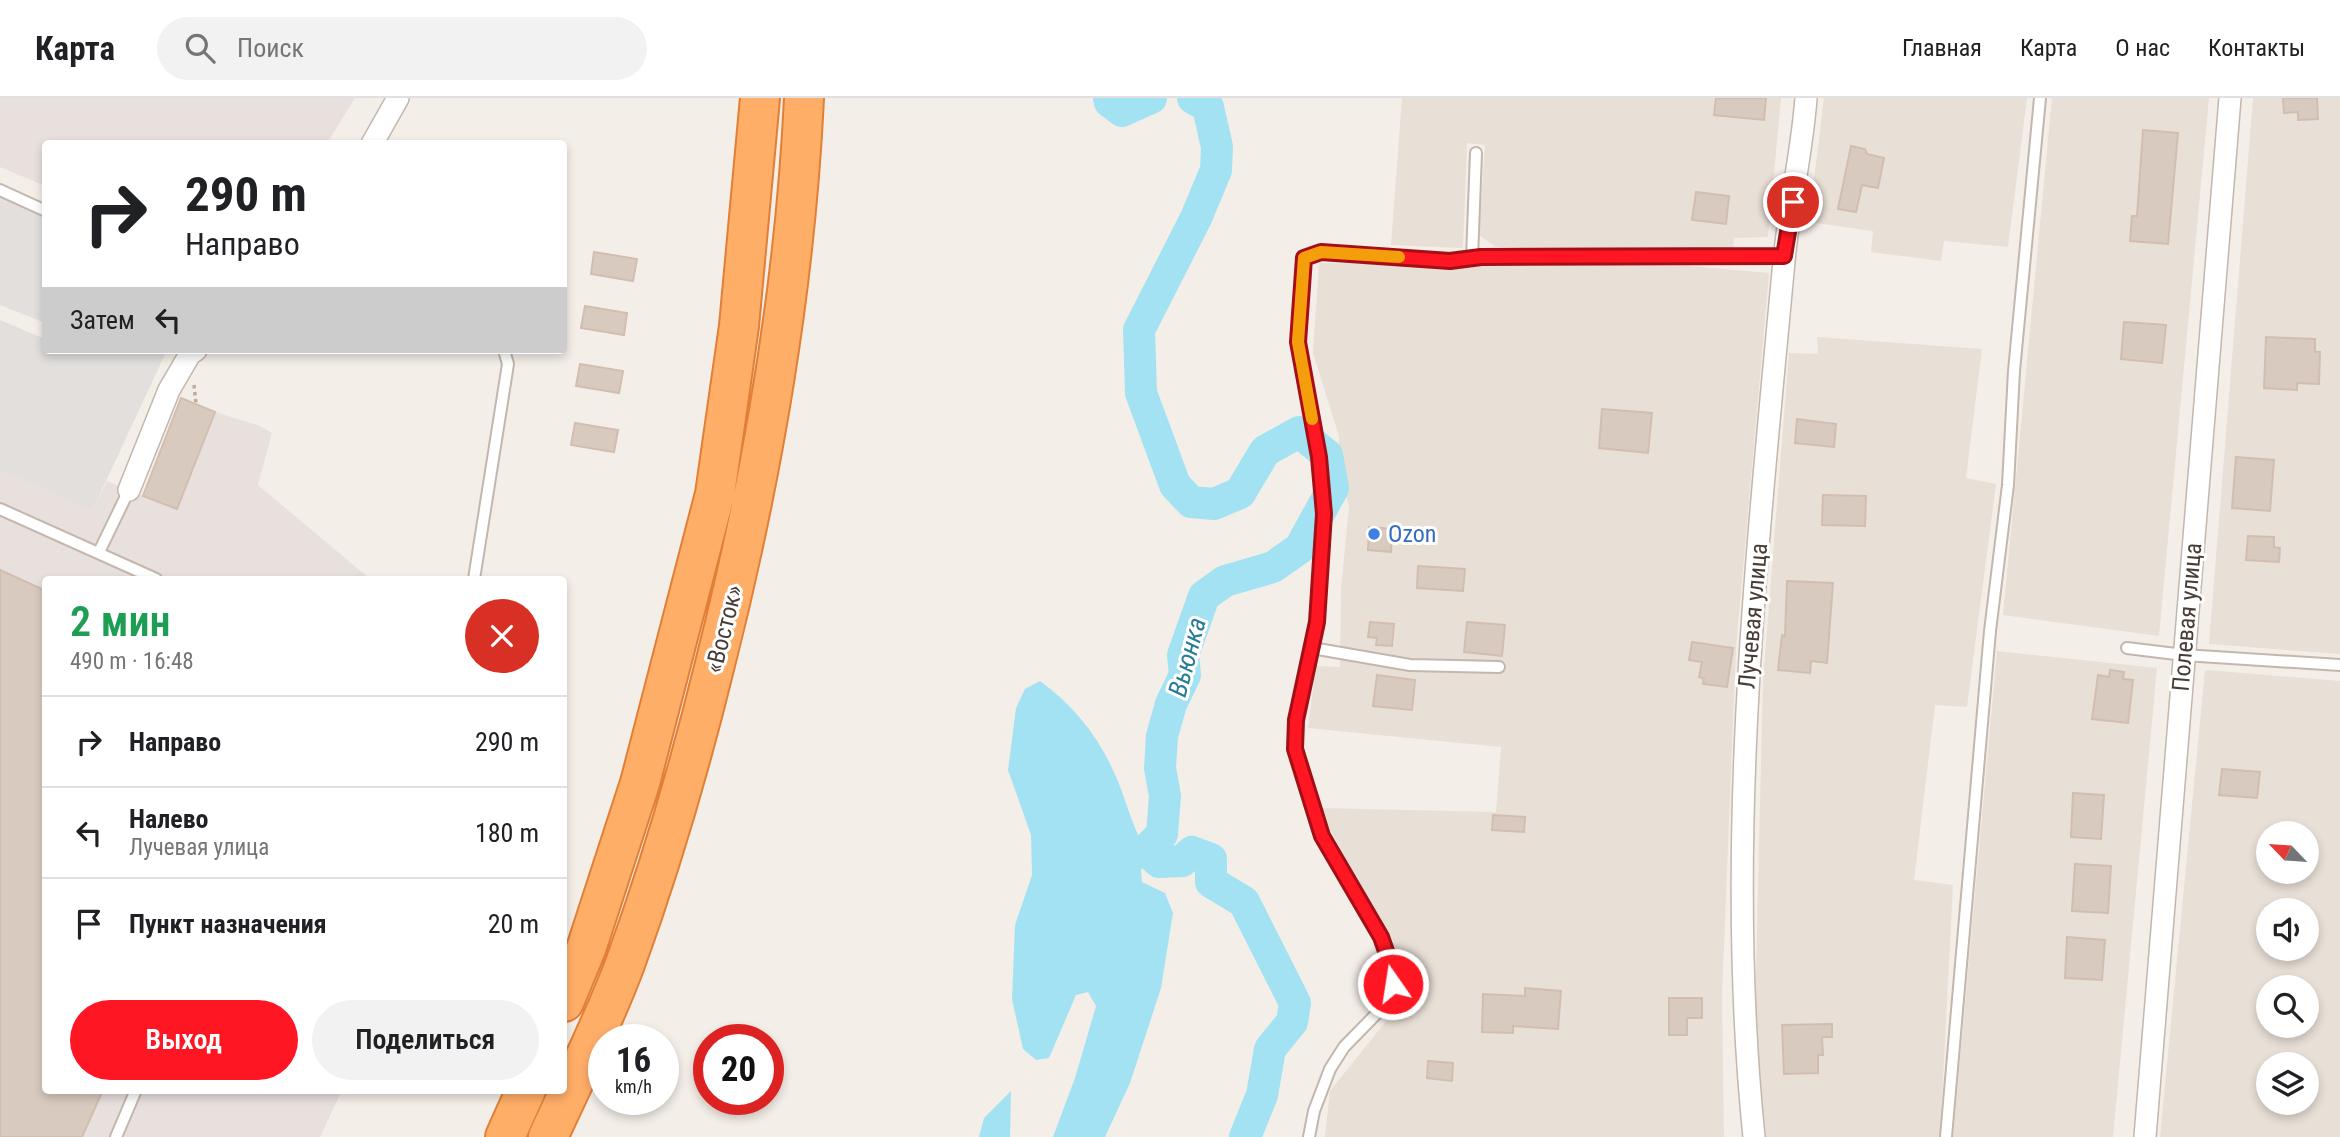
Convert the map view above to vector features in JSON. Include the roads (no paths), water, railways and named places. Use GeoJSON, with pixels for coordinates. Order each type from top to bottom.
{"type":"FeatureCollection","features":[{"type":"Feature","properties":{"kind":"highway","name":"«Восток»"},"geometry":{"type":"LineString","coordinates":[[567,995],[586,950],[640,783],[715,494],[739,326],[760,98]]}},
{"type":"Feature","properties":{"kind":"highway","name":"«Восток»"},"geometry":{"type":"LineString","coordinates":[[548,1137],[623,968],[654,881],[682,793],[737,579],[774,380],[800,184],[804,98]]}},
{"type":"Feature","properties":{"kind":"highway"},"geometry":{"type":"LineString","coordinates":[[505,1137],[524,1094]]}},
{"type":"Feature","properties":{"kind":"street"},"geometry":{"type":"LineString","coordinates":[[374,140],[398,98]]}},
{"type":"Feature","properties":{"kind":"street","name":"Лучевая улица"},"geometry":{"type":"LineString","coordinates":[[1754,1137],[1748,1079],[1741,926],[1745,718],[1784,256],[1806,98]]}},
{"type":"Feature","properties":{"kind":"street","name":"Полевая улица"},"geometry":{"type":"LineString","coordinates":[[2145,1137],[2230,98]]}},
{"type":"Feature","properties":{"kind":"street"},"geometry":{"type":"LineString","coordinates":[[129,490],[169,390],[191,354]]}},
{"type":"Feature","properties":{"kind":"lane"},"geometry":{"type":"LineString","coordinates":[[1946,1137],[1990,631],[2008,485],[2014,371],[2040,98]]}},
{"type":"Feature","properties":{"kind":"lane"},"geometry":{"type":"LineString","coordinates":[[1472,258],[1476,153]]}},
{"type":"Feature","properties":{"kind":"lane"},"geometry":{"type":"LineString","coordinates":[[0,190],[42,209]]}},
{"type":"Feature","properties":{"kind":"lane"},"geometry":{"type":"LineString","coordinates":[[1309,1137],[1314,1111],[1330,1069],[1344,1047],[1387,1004],[1393,984],[1392,968],[1381,937],[1322,836],[1295,749],[1296,720],[1317,622],[1324,514],[1319,457],[1298,342],[1304,258],[1321,252],[1450,261],[1472,258],[1784,256]]}},
{"type":"Feature","properties":{"kind":"lane"},"geometry":{"type":"LineString","coordinates":[[474,576],[508,364],[505,354]]}},
{"type":"Feature","properties":{"kind":"lane"},"geometry":{"type":"LineString","coordinates":[[99,552],[129,490]]}},
{"type":"Feature","properties":{"kind":"lane"},"geometry":{"type":"LineString","coordinates":[[0,509],[150,576]]}},
{"type":"Feature","properties":{"kind":"lane"},"geometry":{"type":"LineString","coordinates":[[1311,648],[1410,665],[1499,667]]}},
{"type":"Feature","properties":{"kind":"lane"},"geometry":{"type":"LineString","coordinates":[[2127,648],[2184,655],[2340,665]]}},
{"type":"Feature","properties":{"kind":"lane"},"geometry":{"type":"LineString","coordinates":[[116,1137],[134,1094]]}},
{"type":"Feature","properties":{"kind":"water"},"geometry":{"type":"Polygon","coordinates":[[[1040,681],[1077,714],[1105,754],[1146,850],[1141,871],[1142,882],[1165,893],[1173,913],[1161,988],[1130,1083],[1105,1137],[1053,1137],[1075,1078],[1096,1006],[1088,992],[1076,995],[1049,1058],[1036,1060],[1023,1049],[1012,999],[1015,925],[1032,875],[1031,835],[1008,770],[1016,708],[1025,689],[1040,681]]]}},
{"type":"Feature","properties":{"kind":"water"},"geometry":{"type":"Polygon","coordinates":[[[1011,1091],[1010,1137],[979,1137],[984,1118],[1011,1091]]]}},
{"type":"Feature","properties":{"kind":"waterway","name":"Вьюнка"},"geometry":{"type":"LineString","coordinates":[[1109,98],[1110,102],[1122,111],[1151,98]]}},
{"type":"Feature","properties":{"kind":"waterway","name":"Вьюнка"},"geometry":{"type":"LineString","coordinates":[[1193,98],[1208,107],[1217,147],[1216,170],[1196,218],[1139,330],[1141,393],[1175,485],[1191,502],[1214,504],[1240,493],[1265,451],[1299,432],[1327,455],[1333,488],[1300,548],[1273,567],[1225,581],[1204,596],[1183,655],[1185,675],[1171,704],[1162,736],[1160,768],[1165,796],[1162,834],[1146,850],[1159,862],[1182,861],[1192,852],[1211,859],[1211,882],[1244,902],[1295,1003],[1292,1022],[1270,1049],[1262,1095],[1245,1137]]}},
{"type":"Feature","properties":{"kind":"place","name":"Ozon"},"geometry":{"type":"Point","coordinates":[1374,534]}}]}
